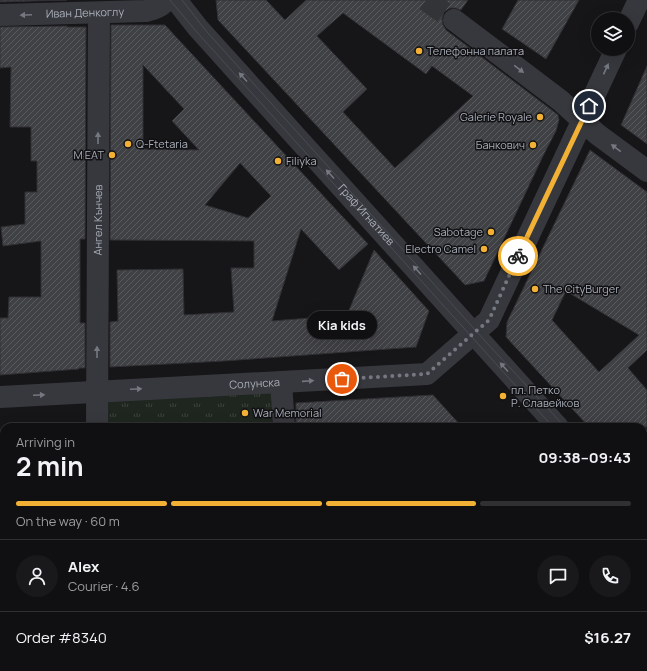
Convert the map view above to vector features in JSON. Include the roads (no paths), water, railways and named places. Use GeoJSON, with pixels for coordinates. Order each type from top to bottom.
{"type":"FeatureCollection","features":[{"type":"Feature","properties":{"kind":"street","name":"Иван Денкоглу"},"geometry":{"type":"LineString","coordinates":[[0,15],[146,11],[156,9],[166,0]]}},
{"type":"Feature","properties":{"kind":"street","name":"Граф Игнатиев"},"geometry":{"type":"LineString","coordinates":[[176,0],[198,28],[481,327],[555,423]]}},
{"type":"Feature","properties":{"kind":"street"},"geometry":{"type":"LineString","coordinates":[[633,12],[639,0]]}},
{"type":"Feature","properties":{"kind":"street","name":"Ангел Кънчев"},"geometry":{"type":"LineString","coordinates":[[97,423],[99,13]]}},
{"type":"Feature","properties":{"kind":"street"},"geometry":{"type":"LineString","coordinates":[[454,20],[561,101],[597,134],[647,171]]}},
{"type":"Feature","properties":{"kind":"street"},"geometry":{"type":"LineString","coordinates":[[481,327],[613,56]]}},
{"type":"Feature","properties":{"kind":"street","name":"Солунска"},"geometry":{"type":"LineString","coordinates":[[0,397],[427,374],[481,327]]}},
{"type":"Feature","properties":{"kind":"street"},"geometry":{"type":"LineString","coordinates":[[281,382],[284,423]]}},
{"type":"Feature","properties":{"kind":"tunnel"},"geometry":{"type":"LineString","coordinates":[[426,0],[454,20]]}},
{"type":"Feature","properties":{"kind":"tram line"},"geometry":{"type":"LineString","coordinates":[[170,0],[195,30],[549,423]]}},
{"type":"Feature","properties":{"kind":"tram line"},"geometry":{"type":"LineString","coordinates":[[182,0],[207,32],[486,342],[561,423]]}},
{"type":"Feature","properties":{"kind":"place","name":"Телефонна палата"},"geometry":{"type":"Point","coordinates":[419,51]}},
{"type":"Feature","properties":{"kind":"place","name":"Galerie Royale"},"geometry":{"type":"Point","coordinates":[540,117]}},
{"type":"Feature","properties":{"kind":"place","name":"Q-Ftetaria"},"geometry":{"type":"Point","coordinates":[128,144]}},
{"type":"Feature","properties":{"kind":"place","name":"Банкович"},"geometry":{"type":"Point","coordinates":[533,145]}},
{"type":"Feature","properties":{"kind":"place","name":"M EAT"},"geometry":{"type":"Point","coordinates":[112,155]}},
{"type":"Feature","properties":{"kind":"place","name":"Filiyka"},"geometry":{"type":"Point","coordinates":[278,161]}},
{"type":"Feature","properties":{"kind":"place","name":"Sabotage"},"geometry":{"type":"Point","coordinates":[491,232]}},
{"type":"Feature","properties":{"kind":"place","name":"Electro Camel"},"geometry":{"type":"Point","coordinates":[484,249]}},
{"type":"Feature","properties":{"kind":"place","name":"The CityBurger"},"geometry":{"type":"Point","coordinates":[535,289]}},
{"type":"Feature","properties":{"kind":"place","name":"Kia kids"},"geometry":{"type":"Point","coordinates":[342,379]}},
{"type":"Feature","properties":{"kind":"place","name":"пл. Петко Р. Славейков"},"geometry":{"type":"Point","coordinates":[503,396]}},
{"type":"Feature","properties":{"kind":"place","name":"War Memorial"},"geometry":{"type":"Point","coordinates":[245,413]}}]}
